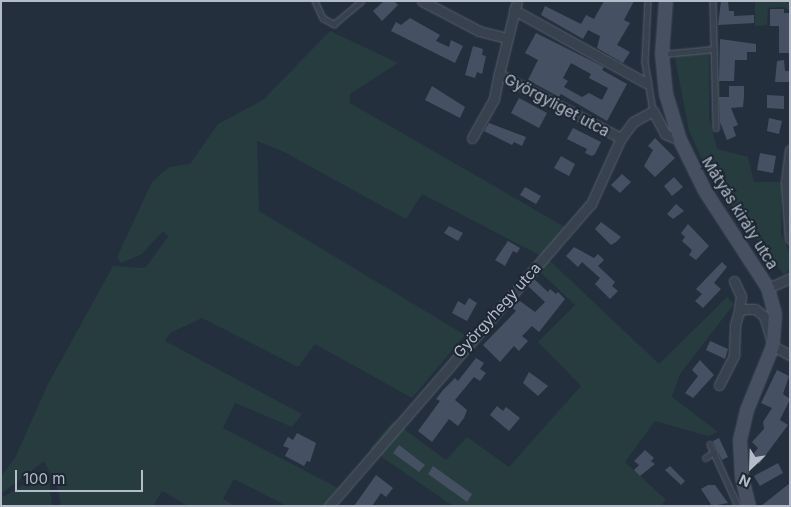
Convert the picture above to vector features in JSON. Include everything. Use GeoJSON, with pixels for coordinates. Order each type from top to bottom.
{"type":"FeatureCollection","features":[{"type":"Feature","properties":{"kind":"main road","name":"Mátyás király utca"},"geometry":{"type":"LineString","coordinates":[[666,1],[662,54],[666,94],[680,140],[705,191],[768,288],[775,314],[773,346],[744,418],[740,440],[742,478],[749,506]]}},
{"type":"Feature","properties":{"kind":"street"},"geometry":{"type":"LineString","coordinates":[[422,1],[479,31],[507,38]]}},
{"type":"Feature","properties":{"kind":"street"},"geometry":{"type":"LineString","coordinates":[[516,6],[646,83]]}},
{"type":"Feature","properties":{"kind":"street","name":"Györgyliget utca"},"geometry":{"type":"LineString","coordinates":[[516,6],[499,74],[621,138]]}},
{"type":"Feature","properties":{"kind":"street"},"geometry":{"type":"LineString","coordinates":[[472,138],[494,99],[499,74]]}},
{"type":"Feature","properties":{"kind":"street","name":"Mátyás király utca"},"geometry":{"type":"LineString","coordinates":[[653,111],[665,134],[680,140]]}},
{"type":"Feature","properties":{"kind":"street","name":"Györgyhegy utca"},"geometry":{"type":"LineString","coordinates":[[329,506],[590,204],[621,138],[633,122],[653,111]]}},
{"type":"Feature","properties":{"kind":"street"},"geometry":{"type":"LineString","coordinates":[[790,150],[786,182],[790,239]]}},
{"type":"Feature","properties":{"kind":"street"},"geometry":{"type":"LineString","coordinates":[[768,288],[790,278]]}},
{"type":"Feature","properties":{"kind":"street"},"geometry":{"type":"LineString","coordinates":[[719,385],[734,355],[735,325],[739,311],[740,296],[734,281]]}},
{"type":"Feature","properties":{"kind":"street"},"geometry":{"type":"LineString","coordinates":[[739,311],[755,309],[764,316],[773,346],[790,355]]}},
{"type":"Feature","properties":{"kind":"lane"},"geometry":{"type":"LineString","coordinates":[[315,1],[323,18],[334,24],[361,1]]}},
{"type":"Feature","properties":{"kind":"lane","name":"Mátyás király utca"},"geometry":{"type":"LineString","coordinates":[[648,1],[646,83],[653,111]]}},
{"type":"Feature","properties":{"kind":"lane"},"geometry":{"type":"LineString","coordinates":[[713,1],[716,128]]}},
{"type":"Feature","properties":{"kind":"lane"},"geometry":{"type":"LineString","coordinates":[[662,54],[714,49]]}},
{"type":"Feature","properties":{"kind":"lane"},"geometry":{"type":"LineString","coordinates":[[710,444],[738,506]]}},
{"type":"Feature","properties":{"kind":"lane"},"geometry":{"type":"LineString","coordinates":[[705,458],[714,452]]}},
{"type":"Feature","properties":{"kind":"green space"},"geometry":{"type":"Polygon","coordinates":[[[755,1],[790,1],[790,11],[784,7],[768,8],[767,25],[755,26],[755,1]]]}},
{"type":"Feature","properties":{"kind":"green space"},"geometry":{"type":"Polygon","coordinates":[[[330,31],[398,63],[350,94],[350,103],[565,227],[549,251],[548,259],[659,364],[727,297],[734,304],[680,374],[672,397],[718,432],[708,436],[655,421],[625,462],[666,500],[661,506],[453,506],[370,449],[393,421],[446,460],[467,437],[509,467],[581,386],[538,342],[575,305],[538,270],[547,259],[422,194],[406,219],[282,151],[257,141],[259,211],[465,335],[412,398],[315,344],[298,367],[202,318],[170,333],[165,341],[302,414],[292,427],[235,403],[223,428],[338,488],[324,506],[287,506],[234,479],[223,499],[234,506],[188,506],[162,491],[153,506],[61,506],[58,489],[44,461],[1,494],[1,476],[15,458],[48,384],[113,266],[145,268],[168,237],[163,231],[142,254],[121,263],[117,257],[152,182],[169,167],[190,164],[218,124],[263,100],[330,31]]]}},
{"type":"Feature","properties":{"kind":"green space"},"geometry":{"type":"Polygon","coordinates":[[[705,52],[709,54],[709,117],[717,149],[748,157],[754,182],[782,182],[781,234],[790,253],[790,269],[784,275],[709,175],[689,131],[675,58],[677,55],[705,52]]]}},
{"type":"Feature","properties":{"kind":"green space"},"geometry":{"type":"Polygon","coordinates":[[[39,476],[49,480],[52,506],[1,506],[1,498],[39,476]]]}},
{"type":"Feature","properties":{"kind":"building"},"geometry":{"type":"Polygon","coordinates":[[[384,1],[394,1],[398,5],[382,21],[373,11],[384,1]]]}},
{"type":"Feature","properties":{"kind":"building"},"geometry":{"type":"Polygon","coordinates":[[[604,1],[634,1],[624,20],[630,23],[617,45],[630,52],[623,63],[597,48],[600,36],[588,30],[583,39],[541,15],[545,6],[581,24],[586,15],[594,19],[604,1]]]}},
{"type":"Feature","properties":{"kind":"building"},"geometry":{"type":"Polygon","coordinates":[[[721,1],[728,1],[729,11],[734,11],[734,16],[754,15],[754,23],[718,25],[721,1]]]}},
{"type":"Feature","properties":{"kind":"building"},"geometry":{"type":"Polygon","coordinates":[[[770,9],[784,9],[784,13],[790,13],[790,53],[779,53],[779,26],[770,26],[770,9]]]}},
{"type":"Feature","properties":{"kind":"building"},"geometry":{"type":"Polygon","coordinates":[[[410,18],[440,35],[436,41],[449,47],[451,40],[463,46],[455,63],[391,31],[396,22],[401,25],[410,18]]]}},
{"type":"Feature","properties":{"kind":"building"},"geometry":{"type":"Polygon","coordinates":[[[536,33],[604,67],[602,70],[627,84],[607,121],[561,94],[559,97],[528,80],[538,60],[525,53],[536,33]],[[571,63],[563,78],[568,81],[564,87],[582,97],[589,93],[602,100],[608,88],[589,78],[591,74],[571,63]]]}},
{"type":"Feature","properties":{"kind":"building"},"geometry":{"type":"Polygon","coordinates":[[[720,39],[756,44],[756,52],[747,52],[747,60],[735,60],[734,81],[719,81],[720,39]]]}},
{"type":"Feature","properties":{"kind":"building"},"geometry":{"type":"Polygon","coordinates":[[[473,46],[483,49],[482,55],[486,56],[482,74],[477,72],[475,78],[465,75],[473,46]]]}},
{"type":"Feature","properties":{"kind":"building"},"geometry":{"type":"Polygon","coordinates":[[[784,60],[785,71],[789,71],[789,82],[775,82],[777,61],[784,60]]]}},
{"type":"Feature","properties":{"kind":"building"},"geometry":{"type":"Polygon","coordinates":[[[432,86],[465,107],[460,118],[425,100],[432,86]]]}},
{"type":"Feature","properties":{"kind":"building"},"geometry":{"type":"Polygon","coordinates":[[[729,86],[744,86],[744,96],[743,107],[731,108],[738,125],[733,127],[736,136],[727,140],[720,122],[719,97],[729,97],[729,86]]]}},
{"type":"Feature","properties":{"kind":"building"},"geometry":{"type":"Polygon","coordinates":[[[767,95],[784,96],[784,109],[767,108],[767,95]]]}},
{"type":"Feature","properties":{"kind":"building"},"geometry":{"type":"Polygon","coordinates":[[[519,98],[547,113],[539,128],[511,113],[519,98]]]}},
{"type":"Feature","properties":{"kind":"building"},"geometry":{"type":"Polygon","coordinates":[[[769,118],[782,121],[779,134],[767,131],[769,118]]]}},
{"type":"Feature","properties":{"kind":"building"},"geometry":{"type":"Polygon","coordinates":[[[489,123],[526,137],[522,146],[514,142],[512,145],[484,131],[489,123]]]}},
{"type":"Feature","properties":{"kind":"building"},"geometry":{"type":"Polygon","coordinates":[[[573,128],[601,142],[595,154],[592,156],[585,153],[587,149],[567,139],[573,128]]]}},
{"type":"Feature","properties":{"kind":"building"},"geometry":{"type":"Polygon","coordinates":[[[655,138],[675,158],[655,177],[644,166],[653,150],[648,146],[655,138]]]}},
{"type":"Feature","properties":{"kind":"building"},"geometry":{"type":"Polygon","coordinates":[[[760,153],[776,156],[773,173],[757,170],[760,153]]]}},
{"type":"Feature","properties":{"kind":"building"},"geometry":{"type":"Polygon","coordinates":[[[561,156],[575,164],[569,176],[554,168],[561,156]]]}},
{"type":"Feature","properties":{"kind":"building"},"geometry":{"type":"Polygon","coordinates":[[[622,174],[631,182],[620,193],[611,185],[622,174]]]}},
{"type":"Feature","properties":{"kind":"building"},"geometry":{"type":"Polygon","coordinates":[[[674,177],[683,187],[672,196],[664,186],[674,177]]]}},
{"type":"Feature","properties":{"kind":"building"},"geometry":{"type":"Polygon","coordinates":[[[525,187],[541,196],[536,204],[520,195],[525,187]]]}},
{"type":"Feature","properties":{"kind":"building"},"geometry":{"type":"Polygon","coordinates":[[[676,204],[684,211],[673,219],[667,214],[676,204]]]}},
{"type":"Feature","properties":{"kind":"building"},"geometry":{"type":"Polygon","coordinates":[[[601,222],[621,237],[611,245],[595,229],[601,222]]]}},
{"type":"Feature","properties":{"kind":"building"},"geometry":{"type":"Polygon","coordinates":[[[688,224],[709,246],[696,260],[689,255],[692,250],[682,241],[685,237],[681,233],[688,224]]]}},
{"type":"Feature","properties":{"kind":"building"},"geometry":{"type":"Polygon","coordinates":[[[449,226],[463,233],[458,241],[444,233],[449,226]]]}},
{"type":"Feature","properties":{"kind":"building"},"geometry":{"type":"Polygon","coordinates":[[[508,241],[520,248],[517,253],[513,251],[505,266],[495,260],[508,241]]]}},
{"type":"Feature","properties":{"kind":"building"},"geometry":{"type":"Polygon","coordinates":[[[574,247],[594,258],[598,254],[604,260],[598,266],[615,282],[612,286],[618,291],[610,299],[595,284],[600,278],[582,262],[578,267],[566,256],[574,247]]]}},
{"type":"Feature","properties":{"kind":"building"},"geometry":{"type":"Polygon","coordinates":[[[722,262],[727,267],[714,283],[721,289],[703,308],[695,301],[702,294],[696,289],[722,262]]]}},
{"type":"Feature","properties":{"kind":"building"},"geometry":{"type":"Polygon","coordinates":[[[534,279],[548,292],[550,289],[556,294],[558,292],[565,299],[539,332],[532,326],[522,336],[528,341],[519,351],[514,346],[500,362],[483,345],[516,311],[510,306],[517,299],[535,312],[545,302],[528,286],[534,279]]]}},
{"type":"Feature","properties":{"kind":"building"},"geometry":{"type":"Polygon","coordinates":[[[469,298],[477,303],[467,321],[452,313],[458,301],[465,305],[469,298]]]}},
{"type":"Feature","properties":{"kind":"building"},"geometry":{"type":"Polygon","coordinates":[[[710,341],[728,349],[725,359],[706,350],[710,341]]]}},
{"type":"Feature","properties":{"kind":"building"},"geometry":{"type":"Polygon","coordinates":[[[476,358],[484,363],[480,369],[486,373],[480,381],[474,377],[455,400],[467,410],[464,418],[458,426],[449,419],[432,442],[418,431],[440,401],[436,399],[443,390],[455,378],[458,381],[476,358]]]}},
{"type":"Feature","properties":{"kind":"building"},"geometry":{"type":"Polygon","coordinates":[[[700,360],[714,375],[693,398],[685,393],[698,376],[692,370],[700,360]]]}},
{"type":"Feature","properties":{"kind":"building"},"geometry":{"type":"Polygon","coordinates":[[[777,370],[789,376],[783,394],[790,399],[780,420],[788,425],[759,464],[751,457],[758,448],[752,442],[764,429],[763,422],[772,408],[761,403],[777,370]]]}},
{"type":"Feature","properties":{"kind":"building"},"geometry":{"type":"Polygon","coordinates":[[[529,372],[548,386],[538,396],[523,383],[529,372]]]}},
{"type":"Feature","properties":{"kind":"building"},"geometry":{"type":"Polygon","coordinates":[[[497,406],[503,411],[506,407],[520,418],[509,431],[490,415],[497,406]]]}},
{"type":"Feature","properties":{"kind":"building"},"geometry":{"type":"Polygon","coordinates":[[[297,433],[316,443],[310,462],[307,461],[304,466],[285,456],[289,448],[283,446],[288,437],[293,440],[297,433]]]}},
{"type":"Feature","properties":{"kind":"building"},"geometry":{"type":"Polygon","coordinates":[[[719,438],[728,457],[722,460],[713,441],[719,438]]]}},
{"type":"Feature","properties":{"kind":"building"},"geometry":{"type":"Polygon","coordinates":[[[399,445],[425,465],[419,472],[393,453],[399,445]]]}},
{"type":"Feature","properties":{"kind":"building"},"geometry":{"type":"Polygon","coordinates":[[[645,450],[654,458],[651,461],[655,464],[640,476],[634,470],[639,465],[634,461],[645,450]]]}},
{"type":"Feature","properties":{"kind":"building"},"geometry":{"type":"Polygon","coordinates":[[[778,463],[783,473],[760,486],[754,476],[778,463]]]}},
{"type":"Feature","properties":{"kind":"building"},"geometry":{"type":"Polygon","coordinates":[[[433,466],[472,494],[467,502],[428,474],[433,466]]]}},
{"type":"Feature","properties":{"kind":"building"},"geometry":{"type":"Polygon","coordinates":[[[670,466],[685,481],[681,485],[665,470],[670,466]]]}},
{"type":"Feature","properties":{"kind":"building"},"geometry":{"type":"Polygon","coordinates":[[[376,475],[393,488],[386,497],[381,493],[372,506],[354,506],[376,475]]]}},
{"type":"Feature","properties":{"kind":"building"},"geometry":{"type":"Polygon","coordinates":[[[790,483],[790,506],[761,506],[790,483]]]}},
{"type":"Feature","properties":{"kind":"building"},"geometry":{"type":"Polygon","coordinates":[[[708,485],[715,485],[728,503],[712,506],[701,489],[708,485]]]}}]}
